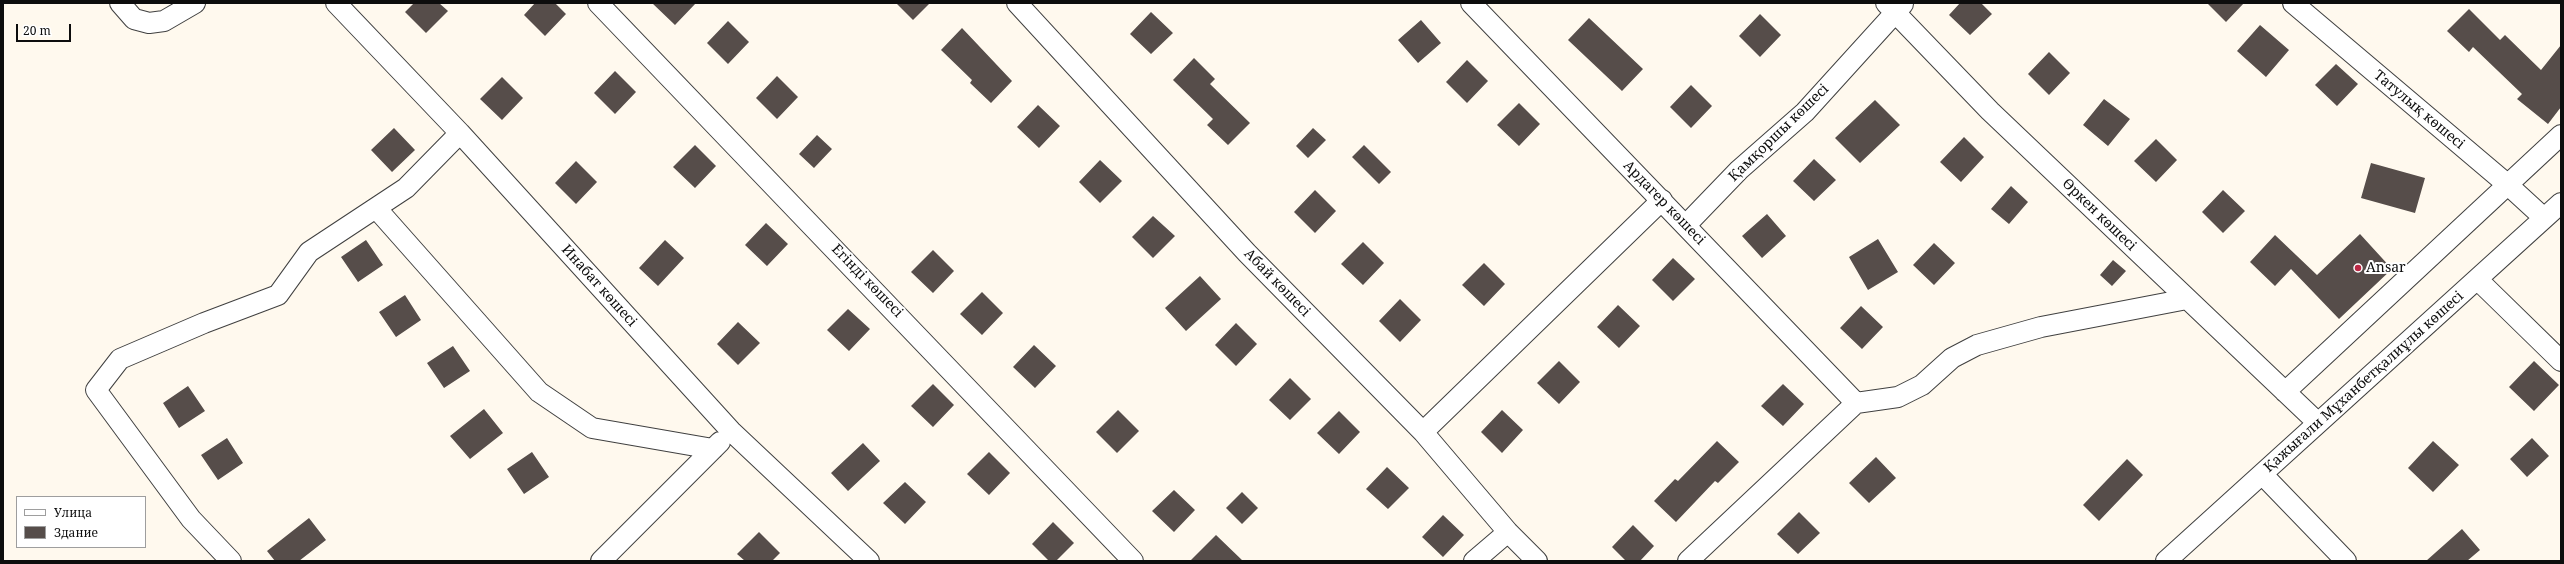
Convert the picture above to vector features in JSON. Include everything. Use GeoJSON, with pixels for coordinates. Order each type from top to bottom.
{"type":"FeatureCollection","features":[{"type":"Feature","properties":{"kind":"street"},"geometry":{"type":"LineString","coordinates":[[120,3],[134,19],[149,23],[164,21],[195,3]]}},
{"type":"Feature","properties":{"kind":"street","name":"Инабат көшесі"},"geometry":{"type":"LineString","coordinates":[[336,3],[460,133],[731,431],[869,561]]}},
{"type":"Feature","properties":{"kind":"street","name":"Егінді көшесі"},"geometry":{"type":"LineString","coordinates":[[598,3],[1133,561]]}},
{"type":"Feature","properties":{"kind":"street","name":"Абай көшесі"},"geometry":{"type":"LineString","coordinates":[[1017,3],[1247,253],[1423,432],[1508,532],[1537,561]]}},
{"type":"Feature","properties":{"kind":"street","name":"Ардагер көшесі"},"geometry":{"type":"LineString","coordinates":[[1471,3],[1856,403]]}},
{"type":"Feature","properties":{"kind":"street","name":"Татулық көшесі"},"geometry":{"type":"LineString","coordinates":[[2293,3],[2508,185],[2544,218]]}},
{"type":"Feature","properties":{"kind":"street","name":"Қамқоршы көшесі"},"geometry":{"type":"LineString","coordinates":[[1686,225],[1739,170],[1805,112],[1895,7]]}},
{"type":"Feature","properties":{"kind":"street","name":"Өркен көшесі"},"geometry":{"type":"LineString","coordinates":[[1895,7],[1990,111],[2318,423]]}},
{"type":"Feature","properties":{"kind":"street"},"geometry":{"type":"LineString","coordinates":[[231,561],[191,519],[96,390],[120,359],[204,323],[278,295],[309,252],[406,188],[460,133]]}},
{"type":"Feature","properties":{"kind":"street"},"geometry":{"type":"LineString","coordinates":[[2285,392],[2561,135]]}},
{"type":"Feature","properties":{"kind":"street"},"geometry":{"type":"LineString","coordinates":[[1423,432],[1662,200]]}},
{"type":"Feature","properties":{"kind":"street","name":"Қажығали Мұханбетқалиұлы көшесі"},"geometry":{"type":"LineString","coordinates":[[2166,561],[2561,203]]}},
{"type":"Feature","properties":{"kind":"street"},"geometry":{"type":"LineString","coordinates":[[376,208],[539,392],[592,428],[713,449]]}},
{"type":"Feature","properties":{"kind":"street"},"geometry":{"type":"LineString","coordinates":[[2477,279],[2561,361]]}},
{"type":"Feature","properties":{"kind":"street"},"geometry":{"type":"LineString","coordinates":[[1688,561],[1856,403],[1898,397],[1922,385],[1952,358],[1977,345],[2041,327],[2187,299]]}},
{"type":"Feature","properties":{"kind":"street"},"geometry":{"type":"LineString","coordinates":[[601,561],[731,431]]}},
{"type":"Feature","properties":{"kind":"street"},"geometry":{"type":"LineString","coordinates":[[2262,474],[2346,561]]}},
{"type":"Feature","properties":{"kind":"street"},"geometry":{"type":"LineString","coordinates":[[1474,561],[1508,532]]}},
{"type":"Feature","properties":{"kind":"building"},"geometry":{"type":"Polygon","coordinates":[[[414,3],[439,3],[448,11],[426,33],[405,12],[414,3]]]}},
{"type":"Feature","properties":{"kind":"building"},"geometry":{"type":"Polygon","coordinates":[[[535,3],[555,3],[566,14],[545,36],[524,15],[535,3]]]}},
{"type":"Feature","properties":{"kind":"building"},"geometry":{"type":"Polygon","coordinates":[[[652,3],[696,3],[675,25],[652,3]]]}},
{"type":"Feature","properties":{"kind":"building"},"geometry":{"type":"Polygon","coordinates":[[[896,3],[930,3],[913,20],[896,3]]]}},
{"type":"Feature","properties":{"kind":"building"},"geometry":{"type":"Polygon","coordinates":[[[1960,3],[1981,3],[1992,14],[1970,35],[1949,15],[1960,3]]]}},
{"type":"Feature","properties":{"kind":"building"},"geometry":{"type":"Polygon","coordinates":[[[2207,3],[2244,3],[2226,22],[2207,3]]]}},
{"type":"Feature","properties":{"kind":"building"},"geometry":{"type":"Polygon","coordinates":[[[2469,9],[2500,40],[2505,35],[2541,70],[2561,45],[2561,107],[2548,124],[2517,99],[2522,94],[2473,47],[2469,52],[2447,31],[2469,9]]]}},
{"type":"Feature","properties":{"kind":"building"},"geometry":{"type":"Polygon","coordinates":[[[1151,12],[1173,33],[1151,54],[1130,34],[1151,12]]]}},
{"type":"Feature","properties":{"kind":"building"},"geometry":{"type":"Polygon","coordinates":[[[1760,14],[1781,35],[1760,57],[1739,36],[1760,14]]]}},
{"type":"Feature","properties":{"kind":"building"},"geometry":{"type":"Polygon","coordinates":[[[1589,18],[1643,69],[1622,91],[1568,40],[1589,18]]]}},
{"type":"Feature","properties":{"kind":"building"},"geometry":{"type":"Polygon","coordinates":[[[1421,20],[1441,43],[1418,63],[1398,40],[1421,20]]]}},
{"type":"Feature","properties":{"kind":"building"},"geometry":{"type":"Polygon","coordinates":[[[728,21],[749,42],[728,64],[707,43],[728,21]]]}},
{"type":"Feature","properties":{"kind":"building"},"geometry":{"type":"Polygon","coordinates":[[[2260,25],[2289,50],[2266,77],[2237,51],[2260,25]]]}},
{"type":"Feature","properties":{"kind":"building"},"geometry":{"type":"Polygon","coordinates":[[[962,28],[1012,81],[991,103],[970,83],[972,80],[941,50],[962,28]]]}},
{"type":"Feature","properties":{"kind":"building"},"geometry":{"type":"Polygon","coordinates":[[[2049,52],[2070,73],[2049,95],[2028,74],[2049,52]]]}},
{"type":"Feature","properties":{"kind":"building"},"geometry":{"type":"Polygon","coordinates":[[[1194,58],[1215,79],[1210,84],[1250,123],[1228,145],[1207,125],[1213,119],[1173,80],[1194,58]]]}},
{"type":"Feature","properties":{"kind":"building"},"geometry":{"type":"Polygon","coordinates":[[[1467,60],[1488,81],[1467,103],[1446,82],[1467,60]]]}},
{"type":"Feature","properties":{"kind":"building"},"geometry":{"type":"Polygon","coordinates":[[[2336,64],[2358,84],[2337,106],[2315,85],[2336,64]]]}},
{"type":"Feature","properties":{"kind":"building"},"geometry":{"type":"Polygon","coordinates":[[[615,71],[636,92],[615,114],[594,93],[615,71]]]}},
{"type":"Feature","properties":{"kind":"building"},"geometry":{"type":"Polygon","coordinates":[[[777,76],[798,97],[777,119],[756,98],[777,76]]]}},
{"type":"Feature","properties":{"kind":"building"},"geometry":{"type":"Polygon","coordinates":[[[502,77],[523,98],[502,120],[480,99],[502,77]]]}},
{"type":"Feature","properties":{"kind":"building"},"geometry":{"type":"Polygon","coordinates":[[[1691,85],[1712,106],[1691,128],[1670,107],[1691,85]]]}},
{"type":"Feature","properties":{"kind":"building"},"geometry":{"type":"Polygon","coordinates":[[[2104,99],[2130,119],[2108,146],[2083,125],[2104,99]]]}},
{"type":"Feature","properties":{"kind":"building"},"geometry":{"type":"Polygon","coordinates":[[[1875,100],[1900,125],[1860,163],[1835,138],[1875,100]]]}},
{"type":"Feature","properties":{"kind":"building"},"geometry":{"type":"Polygon","coordinates":[[[1519,103],[1540,124],[1519,146],[1497,125],[1519,103]]]}},
{"type":"Feature","properties":{"kind":"building"},"geometry":{"type":"Polygon","coordinates":[[[1038,105],[1060,126],[1039,148],[1017,127],[1038,105]]]}},
{"type":"Feature","properties":{"kind":"building"},"geometry":{"type":"Polygon","coordinates":[[[394,128],[415,150],[392,172],[371,150],[394,128]]]}},
{"type":"Feature","properties":{"kind":"building"},"geometry":{"type":"Polygon","coordinates":[[[1313,128],[1326,140],[1308,158],[1296,146],[1313,128]]]}},
{"type":"Feature","properties":{"kind":"building"},"geometry":{"type":"Polygon","coordinates":[[[817,135],[832,149],[814,168],[799,154],[817,135]]]}},
{"type":"Feature","properties":{"kind":"building"},"geometry":{"type":"Polygon","coordinates":[[[1964,137],[1984,157],[1961,182],[1940,162],[1964,137]]]}},
{"type":"Feature","properties":{"kind":"building"},"geometry":{"type":"Polygon","coordinates":[[[2156,139],[2177,160],[2156,182],[2134,161],[2156,139]]]}},
{"type":"Feature","properties":{"kind":"building"},"geometry":{"type":"Polygon","coordinates":[[[695,145],[716,166],[695,188],[673,167],[695,145]]]}},
{"type":"Feature","properties":{"kind":"building"},"geometry":{"type":"Polygon","coordinates":[[[1364,145],[1391,172],[1379,184],[1352,157],[1364,145]]]}},
{"type":"Feature","properties":{"kind":"building"},"geometry":{"type":"Polygon","coordinates":[[[1814,159],[1836,180],[1814,201],[1793,181],[1814,159]]]}},
{"type":"Feature","properties":{"kind":"building"},"geometry":{"type":"Polygon","coordinates":[[[1100,160],[1122,181],[1100,203],[1079,182],[1100,160]]]}},
{"type":"Feature","properties":{"kind":"building"},"geometry":{"type":"Polygon","coordinates":[[[576,161],[597,182],[576,204],[555,183],[576,161]]]}},
{"type":"Feature","properties":{"kind":"building"},"geometry":{"type":"Polygon","coordinates":[[[2371,163],[2425,178],[2415,213],[2361,198],[2371,163]]]}},
{"type":"Feature","properties":{"kind":"building"},"geometry":{"type":"Polygon","coordinates":[[[2011,186],[2028,202],[2009,224],[1991,209],[2011,186]]]}},
{"type":"Feature","properties":{"kind":"building"},"geometry":{"type":"Polygon","coordinates":[[[1315,190],[1336,211],[1315,233],[1294,212],[1315,190]]]}},
{"type":"Feature","properties":{"kind":"building"},"geometry":{"type":"Polygon","coordinates":[[[2223,190],[2245,211],[2223,233],[2202,212],[2223,190]]]}},
{"type":"Feature","properties":{"kind":"building"},"geometry":{"type":"Polygon","coordinates":[[[1767,214],[1786,236],[1762,258],[1742,236],[1767,214]]]}},
{"type":"Feature","properties":{"kind":"building"},"geometry":{"type":"Polygon","coordinates":[[[1153,216],[1175,236],[1153,258],[1132,237],[1153,216]]]}},
{"type":"Feature","properties":{"kind":"building"},"geometry":{"type":"Polygon","coordinates":[[[766,223],[788,244],[767,266],[745,245],[766,223]]]}},
{"type":"Feature","properties":{"kind":"building"},"geometry":{"type":"Polygon","coordinates":[[[2360,234],[2392,269],[2339,319],[2291,269],[2275,286],[2250,262],[2275,235],[2317,275],[2360,234]]]}},
{"type":"Feature","properties":{"kind":"building"},"geometry":{"type":"Polygon","coordinates":[[[1878,239],[1898,272],[1868,290],[1849,257],[1878,239]]]}},
{"type":"Feature","properties":{"kind":"building"},"geometry":{"type":"Polygon","coordinates":[[[366,240],[383,265],[358,282],[341,257],[366,240]]]}},
{"type":"Feature","properties":{"kind":"building"},"geometry":{"type":"Polygon","coordinates":[[[665,240],[684,258],[658,286],[639,268],[665,240]]]}},
{"type":"Feature","properties":{"kind":"building"},"geometry":{"type":"Polygon","coordinates":[[[1363,242],[1384,263],[1363,285],[1341,264],[1363,242]]]}},
{"type":"Feature","properties":{"kind":"building"},"geometry":{"type":"Polygon","coordinates":[[[1934,243],[1955,263],[1934,285],[1913,265],[1934,243]]]}},
{"type":"Feature","properties":{"kind":"building"},"geometry":{"type":"Polygon","coordinates":[[[933,250],[954,271],[933,293],[911,272],[933,250]]]}},
{"type":"Feature","properties":{"kind":"building"},"geometry":{"type":"Polygon","coordinates":[[[1673,258],[1695,279],[1673,301],[1652,280],[1673,258]]]}},
{"type":"Feature","properties":{"kind":"building"},"geometry":{"type":"Polygon","coordinates":[[[2113,260],[2126,271],[2112,286],[2100,275],[2113,260]]]}},
{"type":"Feature","properties":{"kind":"building"},"geometry":{"type":"Polygon","coordinates":[[[1484,263],[1505,284],[1484,306],[1462,285],[1484,263]]]}},
{"type":"Feature","properties":{"kind":"building"},"geometry":{"type":"Polygon","coordinates":[[[1200,276],[1221,299],[1186,331],[1165,308],[1200,276]]]}},
{"type":"Feature","properties":{"kind":"building"},"geometry":{"type":"Polygon","coordinates":[[[982,292],[1003,313],[982,335],[960,314],[982,292]]]}},
{"type":"Feature","properties":{"kind":"building"},"geometry":{"type":"Polygon","coordinates":[[[405,295],[421,320],[396,337],[379,312],[405,295]]]}},
{"type":"Feature","properties":{"kind":"building"},"geometry":{"type":"Polygon","coordinates":[[[1400,299],[1421,320],[1400,342],[1379,321],[1400,299]]]}},
{"type":"Feature","properties":{"kind":"building"},"geometry":{"type":"Polygon","coordinates":[[[1618,305],[1640,326],[1619,348],[1597,327],[1618,305]]]}},
{"type":"Feature","properties":{"kind":"building"},"geometry":{"type":"Polygon","coordinates":[[[1861,306],[1883,327],[1862,349],[1840,328],[1861,306]]]}},
{"type":"Feature","properties":{"kind":"building"},"geometry":{"type":"Polygon","coordinates":[[[848,309],[870,329],[849,351],[827,330],[848,309]]]}},
{"type":"Feature","properties":{"kind":"building"},"geometry":{"type":"Polygon","coordinates":[[[738,322],[760,343],[738,365],[717,344],[738,322]]]}},
{"type":"Feature","properties":{"kind":"building"},"geometry":{"type":"Polygon","coordinates":[[[1236,323],[1257,344],[1236,366],[1215,345],[1236,323]]]}},
{"type":"Feature","properties":{"kind":"building"},"geometry":{"type":"Polygon","coordinates":[[[1034,345],[1056,366],[1035,388],[1013,367],[1034,345]]]}},
{"type":"Feature","properties":{"kind":"building"},"geometry":{"type":"Polygon","coordinates":[[[453,346],[470,371],[444,388],[427,363],[453,346]]]}},
{"type":"Feature","properties":{"kind":"building"},"geometry":{"type":"Polygon","coordinates":[[[1559,361],[1580,382],[1559,404],[1537,383],[1559,361]]]}},
{"type":"Feature","properties":{"kind":"building"},"geometry":{"type":"Polygon","coordinates":[[[2534,361],[2559,385],[2534,411],[2509,387],[2534,361]]]}},
{"type":"Feature","properties":{"kind":"building"},"geometry":{"type":"Polygon","coordinates":[[[1290,378],[1311,399],[1290,420],[1269,400],[1290,378]]]}},
{"type":"Feature","properties":{"kind":"building"},"geometry":{"type":"Polygon","coordinates":[[[933,384],[954,405],[933,427],[911,406],[933,384]]]}},
{"type":"Feature","properties":{"kind":"building"},"geometry":{"type":"Polygon","coordinates":[[[1783,384],[1804,404],[1783,426],[1761,406],[1783,384]]]}},
{"type":"Feature","properties":{"kind":"building"},"geometry":{"type":"Polygon","coordinates":[[[188,386],[205,411],[179,428],[163,403],[188,386]]]}},
{"type":"Feature","properties":{"kind":"building"},"geometry":{"type":"Polygon","coordinates":[[[484,409],[503,433],[470,459],[450,436],[484,409]]]}},
{"type":"Feature","properties":{"kind":"building"},"geometry":{"type":"Polygon","coordinates":[[[1118,410],[1139,431],[1117,453],[1096,432],[1118,410]]]}},
{"type":"Feature","properties":{"kind":"building"},"geometry":{"type":"Polygon","coordinates":[[[1502,410],[1523,430],[1502,453],[1481,432],[1502,410]]]}},
{"type":"Feature","properties":{"kind":"building"},"geometry":{"type":"Polygon","coordinates":[[[1339,411],[1360,432],[1339,454],[1317,433],[1339,411]]]}},
{"type":"Feature","properties":{"kind":"building"},"geometry":{"type":"Polygon","coordinates":[[[227,438],[243,463],[218,480],[201,455],[227,438]]]}},
{"type":"Feature","properties":{"kind":"building"},"geometry":{"type":"Polygon","coordinates":[[[2532,438],[2549,456],[2527,477],[2510,459],[2532,438]]]}},
{"type":"Feature","properties":{"kind":"building"},"geometry":{"type":"Polygon","coordinates":[[[1717,441],[1739,462],[1718,483],[1715,481],[1676,522],[1654,501],[1675,479],[1678,481],[1717,441]]]}},
{"type":"Feature","properties":{"kind":"building"},"geometry":{"type":"Polygon","coordinates":[[[2433,441],[2459,465],[2433,492],[2408,468],[2433,441]]]}},
{"type":"Feature","properties":{"kind":"building"},"geometry":{"type":"Polygon","coordinates":[[[863,443],[880,461],[848,491],[831,473],[863,443]]]}},
{"type":"Feature","properties":{"kind":"building"},"geometry":{"type":"Polygon","coordinates":[[[532,452],[549,477],[524,494],[507,469],[532,452]]]}},
{"type":"Feature","properties":{"kind":"building"},"geometry":{"type":"Polygon","coordinates":[[[989,452],[1010,473],[989,495],[967,474],[989,452]]]}},
{"type":"Feature","properties":{"kind":"building"},"geometry":{"type":"Polygon","coordinates":[[[1876,457],[1896,478],[1869,503],[1849,483],[1876,457]]]}},
{"type":"Feature","properties":{"kind":"building"},"geometry":{"type":"Polygon","coordinates":[[[2127,459],[2143,475],[2099,521],[2083,505],[2127,459]]]}},
{"type":"Feature","properties":{"kind":"building"},"geometry":{"type":"Polygon","coordinates":[[[1387,467],[1409,488],[1388,509],[1366,489],[1387,467]]]}},
{"type":"Feature","properties":{"kind":"building"},"geometry":{"type":"Polygon","coordinates":[[[905,482],[926,502],[905,524],[883,503],[905,482]]]}},
{"type":"Feature","properties":{"kind":"building"},"geometry":{"type":"Polygon","coordinates":[[[1174,490],[1195,510],[1174,532],[1152,511],[1174,490]]]}},
{"type":"Feature","properties":{"kind":"building"},"geometry":{"type":"Polygon","coordinates":[[[1242,492],[1258,508],[1242,524],[1226,508],[1242,492]]]}},
{"type":"Feature","properties":{"kind":"building"},"geometry":{"type":"Polygon","coordinates":[[[1799,512],[1820,533],[1798,554],[1777,534],[1799,512]]]}},
{"type":"Feature","properties":{"kind":"building"},"geometry":{"type":"Polygon","coordinates":[[[1443,515],[1464,535],[1443,557],[1422,537],[1443,515]]]}},
{"type":"Feature","properties":{"kind":"building"},"geometry":{"type":"Polygon","coordinates":[[[309,518],[326,540],[299,561],[275,561],[267,551],[309,518]]]}},
{"type":"Feature","properties":{"kind":"building"},"geometry":{"type":"Polygon","coordinates":[[[1053,522],[1074,543],[1056,561],[1049,561],[1032,544],[1053,522]]]}},
{"type":"Feature","properties":{"kind":"building"},"geometry":{"type":"Polygon","coordinates":[[[1633,525],[1654,546],[1640,561],[1626,561],[1612,547],[1633,525]]]}},
{"type":"Feature","properties":{"kind":"building"},"geometry":{"type":"Polygon","coordinates":[[[2462,529],[2480,550],[2467,561],[2426,561],[2462,529]]]}},
{"type":"Feature","properties":{"kind":"building"},"geometry":{"type":"Polygon","coordinates":[[[759,532],[780,553],[772,561],[745,561],[737,554],[759,532]]]}},
{"type":"Feature","properties":{"kind":"building"},"geometry":{"type":"Polygon","coordinates":[[[1216,535],[1243,561],[1190,561],[1216,535]]]}},
{"type":"Feature","properties":{"kind":"place","name":"Ansar"},"geometry":{"type":"Point","coordinates":[2358,268]}}]}
